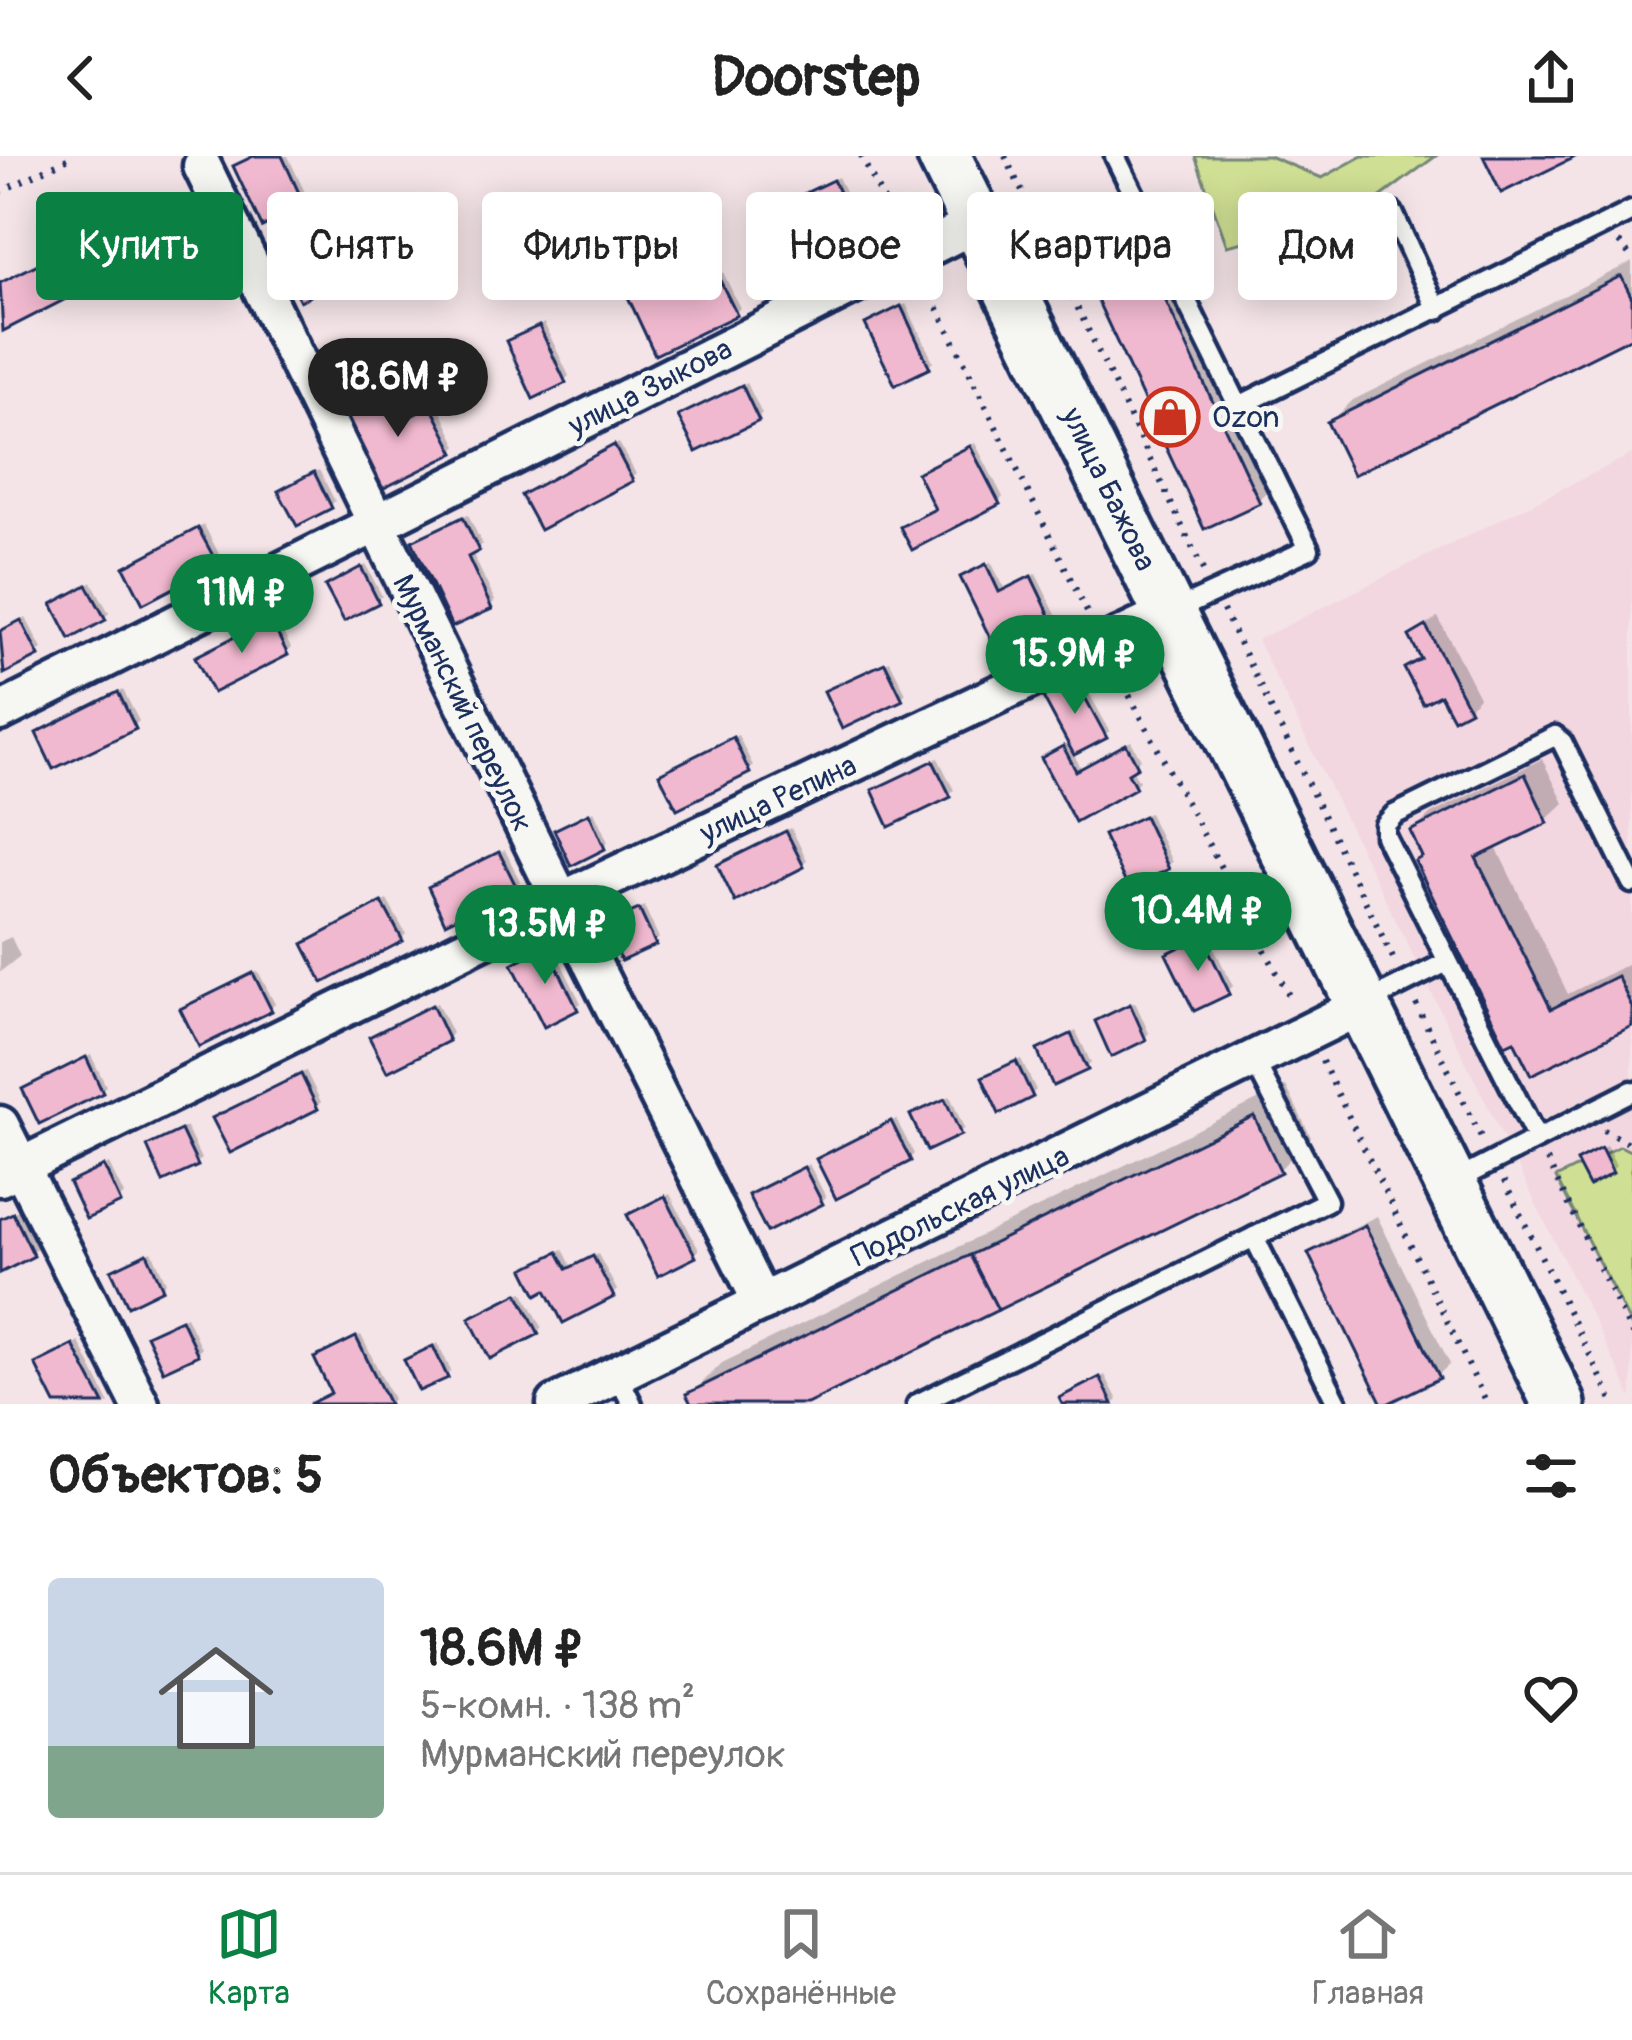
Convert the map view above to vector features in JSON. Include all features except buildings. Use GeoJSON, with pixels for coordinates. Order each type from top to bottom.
{"type":"FeatureCollection","features":[{"type":"Feature","properties":{"kind":"main road","name":"улица Бажова"},"geometry":{"type":"LineString","coordinates":[[944,156],[967,203]]}},
{"type":"Feature","properties":{"kind":"main road","name":"улица Бажова"},"geometry":{"type":"LineString","coordinates":[[1021,300],[1192,603],[1472,1172],[1559,1404]]}},
{"type":"Feature","properties":{"kind":"street","name":"Мурманский переулок"},"geometry":{"type":"LineString","coordinates":[[202,166],[762,1303]]}},
{"type":"Feature","properties":{"kind":"street","name":"улица Зыкова"},"geometry":{"type":"LineString","coordinates":[[0,712],[824,300]]}},
{"type":"Feature","properties":{"kind":"street","name":"улица Репина"},"geometry":{"type":"LineString","coordinates":[[10,1172],[561,901],[1192,603]]}},
{"type":"Feature","properties":{"kind":"street","name":"Подольская улица"},"geometry":{"type":"LineString","coordinates":[[556,1404],[625,1389],[762,1303],[1384,994]]}},
{"type":"Feature","properties":{"kind":"street"},"geometry":{"type":"LineString","coordinates":[[0,1124],[10,1172],[140,1404]]}},
{"type":"Feature","properties":{"kind":"lane"},"geometry":{"type":"LineString","coordinates":[[1115,156],[1309,549],[1192,603]]}},
{"type":"Feature","properties":{"kind":"lane"},"geometry":{"type":"LineString","coordinates":[[1237,406],[1632,212]]}},
{"type":"Feature","properties":{"kind":"lane"},"geometry":{"type":"LineString","coordinates":[[1397,222],[1437,310]]}},
{"type":"Feature","properties":{"kind":"lane"},"geometry":{"type":"LineString","coordinates":[[1537,1139],[1385,836],[1385,825],[1394,815],[1555,736],[1632,883]]}},
{"type":"Feature","properties":{"kind":"lane"},"geometry":{"type":"LineString","coordinates":[[1384,994],[1447,962]]}},
{"type":"Feature","properties":{"kind":"lane"},"geometry":{"type":"LineString","coordinates":[[917,1404],[1327,1201],[1254,1061]]}},
{"type":"Feature","properties":{"kind":"lane"},"geometry":{"type":"LineString","coordinates":[[1472,1172],[1632,1091]]}},
{"type":"Feature","properties":{"kind":"lane"},"geometry":{"type":"LineString","coordinates":[[1254,1237],[1338,1404]]}},
{"type":"Feature","properties":{"kind":"path"},"geometry":{"type":"LineString","coordinates":[[0,192],[74,156]]}},
{"type":"Feature","properties":{"kind":"path"},"geometry":{"type":"LineString","coordinates":[[861,156],[879,192]]}},
{"type":"Feature","properties":{"kind":"path"},"geometry":{"type":"LineString","coordinates":[[1005,156],[1192,603],[1472,1172],[1614,1404]]}},
{"type":"Feature","properties":{"kind":"path"},"geometry":{"type":"LineString","coordinates":[[934,300],[1103,645],[1310,1034],[1487,1404]]}},
{"type":"Feature","properties":{"kind":"path"},"geometry":{"type":"LineString","coordinates":[[1537,1139],[1632,1334]]}},
{"type":"Feature","properties":{"kind":"shaded area"},"geometry":{"type":"Polygon","coordinates":[[[1632,454],[1632,1398],[1257,640],[1632,454]]]}},
{"type":"Feature","properties":{"kind":"green space"},"geometry":{"type":"Polygon","coordinates":[[[1195,156],[1269,156],[1322,178],[1362,156],[1436,156],[1387,192],[1238,192],[1238,243],[1227,246],[1214,209],[1214,192],[1208,192],[1195,156]]]}},
{"type":"Feature","properties":{"kind":"green space"},"geometry":{"type":"Polygon","coordinates":[[[1620,1146],[1632,1152],[1632,1327],[1556,1178],[1620,1146]]]}},
{"type":"Feature","properties":{"kind":"place","name":"Ozon"},"geometry":{"type":"Point","coordinates":[1170,417]}}]}
